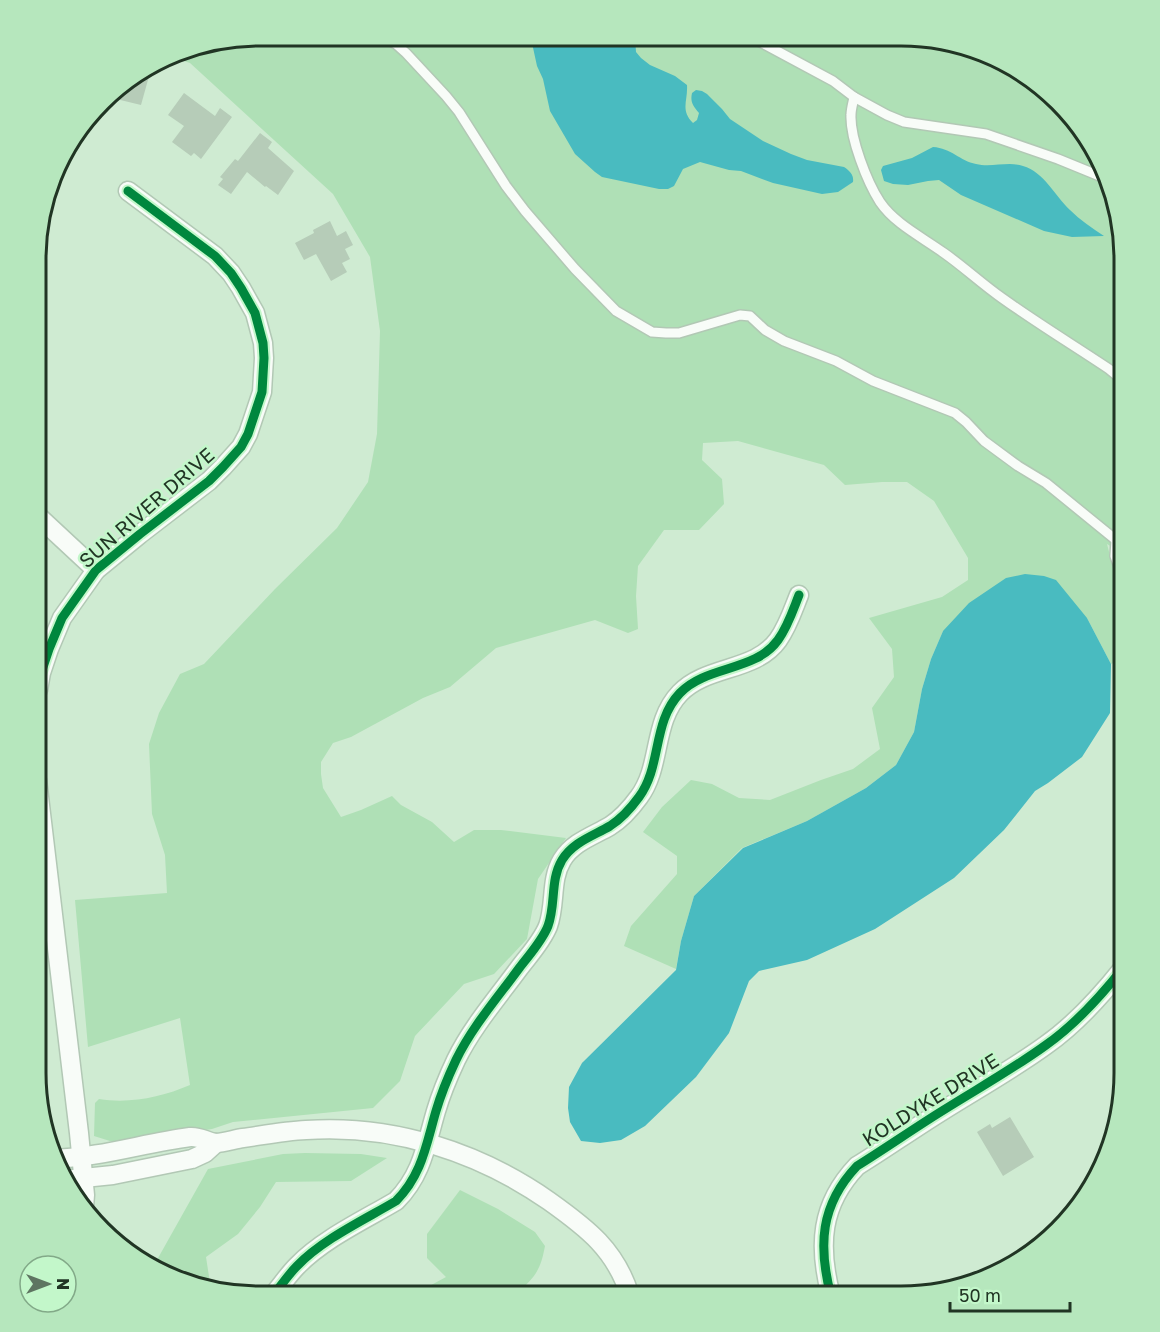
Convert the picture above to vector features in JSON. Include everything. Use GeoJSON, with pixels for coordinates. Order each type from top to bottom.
{"type":"FeatureCollection","features":[{"type":"Feature","properties":{"kind":"street","name":"SUN RIVER DRIVE"},"geometry":{"type":"LineString","coordinates":[[46,657],[62,618],[96,570],[224,467],[241,447],[248,434],[260,399],[264,375],[264,350],[249,300],[231,273],[215,256],[128,190]]}},
{"type":"Feature","properties":{"kind":"street"},"geometry":{"type":"LineString","coordinates":[[46,524],[96,570]]}},
{"type":"Feature","properties":{"kind":"street"},"geometry":{"type":"LineString","coordinates":[[281,1286],[296,1266],[314,1251],[396,1201],[412,1183],[428,1143],[444,1089],[464,1045],[496,998],[541,940],[548,926],[554,885],[563,858],[568,851],[586,838],[621,817],[640,796],[651,773],[666,712],[681,692],[706,676],[745,664],[763,655],[777,641],[787,625],[799,595]]}},
{"type":"Feature","properties":{"kind":"street"},"geometry":{"type":"LineString","coordinates":[[47,928],[85,1195]]}},
{"type":"Feature","properties":{"kind":"street","name":"KOLDYKE DRIVE"},"geometry":{"type":"LineString","coordinates":[[829,1285],[823,1242],[829,1208],[838,1190],[857,1166],[1048,1044],[1085,1011],[1114,980]]}},
{"type":"Feature","properties":{"kind":"street"},"geometry":{"type":"LineString","coordinates":[[67,1162],[112,1175],[192,1159],[206,1153],[216,1143],[273,1133],[322,1129],[377,1133],[428,1143],[493,1167],[553,1204],[610,1253],[621,1271],[626,1285]]}},
{"type":"Feature","properties":{"kind":"street"},"geometry":{"type":"LineString","coordinates":[[73,1174],[82,1167]]}},
{"type":"Feature","properties":{"kind":"lane"},"geometry":{"type":"LineString","coordinates":[[770,46],[832,81],[854,97],[904,122],[986,134],[1095,174]]}},
{"type":"Feature","properties":{"kind":"lane"},"geometry":{"type":"LineString","coordinates":[[399,47],[459,112],[506,186],[525,211],[575,269],[616,311],[652,332],[666,333],[679,333],[740,315],[750,316],[765,330],[784,341],[836,361],[873,381],[955,413],[984,441],[1046,483],[1113,536]]}},
{"type":"Feature","properties":{"kind":"lane"},"geometry":{"type":"LineString","coordinates":[[854,97],[851,114],[855,141],[871,186],[880,202],[892,216],[945,253],[999,296],[1113,372]]}},
{"type":"Feature","properties":{"kind":"green space"},"geometry":{"type":"Polygon","coordinates":[[[900,46],[928,48],[969,58],[1019,82],[1061,119],[1078,141],[1102,191],[1112,232],[1113,548],[1107,544],[1113,569],[1114,663],[1111,664],[1087,618],[943,631],[922,689],[914,732],[896,765],[866,788],[807,821],[742,848],[694,896],[681,941],[676,969],[624,946],[631,926],[677,874],[677,856],[643,832],[662,807],[691,780],[712,784],[739,798],[770,800],[853,769],[880,749],[872,708],[894,677],[892,649],[869,618],[942,597],[968,580],[968,558],[934,501],[907,482],[845,485],[824,465],[738,441],[703,443],[702,460],[722,479],[724,504],[699,530],[664,530],[638,566],[636,596],[638,629],[628,633],[595,620],[496,648],[450,687],[423,698],[351,737],[333,743],[321,762],[323,788],[341,817],[392,796],[401,805],[432,822],[454,842],[474,830],[501,830],[566,838],[538,879],[527,939],[494,974],[464,984],[415,1036],[400,1081],[373,1108],[233,1122],[212,1129],[132,1141],[110,1141],[94,1136],[95,1103],[99,1099],[122,1101],[146,1098],[190,1085],[180,1018],[88,1047],[75,900],[167,893],[165,855],[152,814],[149,744],[159,713],[180,674],[204,664],[337,528],[368,482],[377,434],[380,331],[370,257],[333,194],[190,63],[184,61],[218,51],[246,47],[900,46]]]}},
{"type":"Feature","properties":{"kind":"green space"},"geometry":{"type":"Polygon","coordinates":[[[283,1154],[361,1154],[387,1158],[351,1181],[276,1182],[260,1207],[238,1234],[206,1257],[209,1279],[191,1274],[157,1259],[208,1169],[283,1154]]]}},
{"type":"Feature","properties":{"kind":"green space"},"geometry":{"type":"Polygon","coordinates":[[[460,1190],[498,1209],[535,1232],[545,1246],[541,1263],[525,1286],[430,1286],[446,1277],[427,1258],[427,1234],[460,1190]]]}},
{"type":"Feature","properties":{"kind":"water"},"geometry":{"type":"Polygon","coordinates":[[[636,46],[636,52],[650,65],[675,76],[687,85],[686,109],[693,123],[697,120],[699,113],[692,104],[692,93],[696,90],[702,91],[730,119],[763,141],[807,160],[844,167],[851,173],[853,182],[838,192],[822,194],[700,162],[683,169],[674,186],[668,189],[602,177],[575,154],[550,111],[543,79],[537,66],[533,47],[636,46]]]}},
{"type":"Feature","properties":{"kind":"water"},"geometry":{"type":"Polygon","coordinates":[[[933,147],[976,164],[1017,165],[1030,169],[1043,179],[1074,214],[1104,236],[1072,237],[1044,231],[961,195],[939,180],[908,185],[884,181],[881,170],[883,166],[912,158],[933,147]]]}},
{"type":"Feature","properties":{"kind":"water"},"geometry":{"type":"Polygon","coordinates":[[[1025,574],[1056,580],[1087,618],[1111,664],[1110,713],[1082,757],[1035,791],[1004,830],[954,878],[875,929],[807,960],[759,971],[749,981],[729,1033],[696,1077],[645,1126],[621,1140],[600,1143],[581,1141],[570,1122],[569,1087],[582,1063],[676,970],[681,941],[694,896],[743,848],[807,821],[866,788],[896,765],[914,732],[922,689],[943,631],[969,603],[1006,578],[1025,574]]]}},
{"type":"Feature","properties":{"kind":"building"},"geometry":{"type":"Polygon","coordinates":[[[149,78],[141,105],[118,100],[149,78]]]}},
{"type":"Feature","properties":{"kind":"building"},"geometry":{"type":"Polygon","coordinates":[[[184,93],[215,116],[220,108],[232,117],[201,159],[194,153],[191,156],[172,142],[184,126],[168,115],[184,93]]]}},
{"type":"Feature","properties":{"kind":"building"},"geometry":{"type":"Polygon","coordinates":[[[260,133],[272,142],[268,148],[294,171],[278,195],[247,172],[231,194],[218,185],[223,179],[220,177],[235,159],[238,161],[260,133]]]}},
{"type":"Feature","properties":{"kind":"building"},"geometry":{"type":"Polygon","coordinates":[[[330,221],[337,236],[346,231],[353,245],[345,249],[350,259],[342,263],[347,272],[331,281],[316,254],[304,260],[295,243],[330,221]]]}},
{"type":"Feature","properties":{"kind":"building"},"geometry":{"type":"Polygon","coordinates":[[[1010,1117],[1034,1157],[1003,1176],[977,1132],[990,1124],[992,1128],[1010,1117]]]}},
{"type":"Feature","properties":{"kind":"cycle path"},"geometry":{"type":"LineString","coordinates":[[46,657],[62,618],[96,570],[209,481],[241,447],[248,434],[262,392],[263,343],[255,313],[241,288],[215,256],[128,191]]}},
{"type":"Feature","properties":{"kind":"cycle path"},"geometry":{"type":"LineString","coordinates":[[280,1286],[307,1256],[344,1230],[396,1201],[405,1191],[422,1159],[442,1092],[462,1048],[486,1012],[536,947],[548,926],[556,876],[562,860],[572,848],[618,820],[639,797],[651,772],[665,717],[680,693],[703,677],[757,658],[768,650],[785,629],[799,595]]}},
{"type":"Feature","properties":{"kind":"cycle path"},"geometry":{"type":"LineString","coordinates":[[829,1285],[824,1260],[825,1227],[836,1196],[857,1166],[1057,1037],[1088,1009],[1114,979]]}}]}
